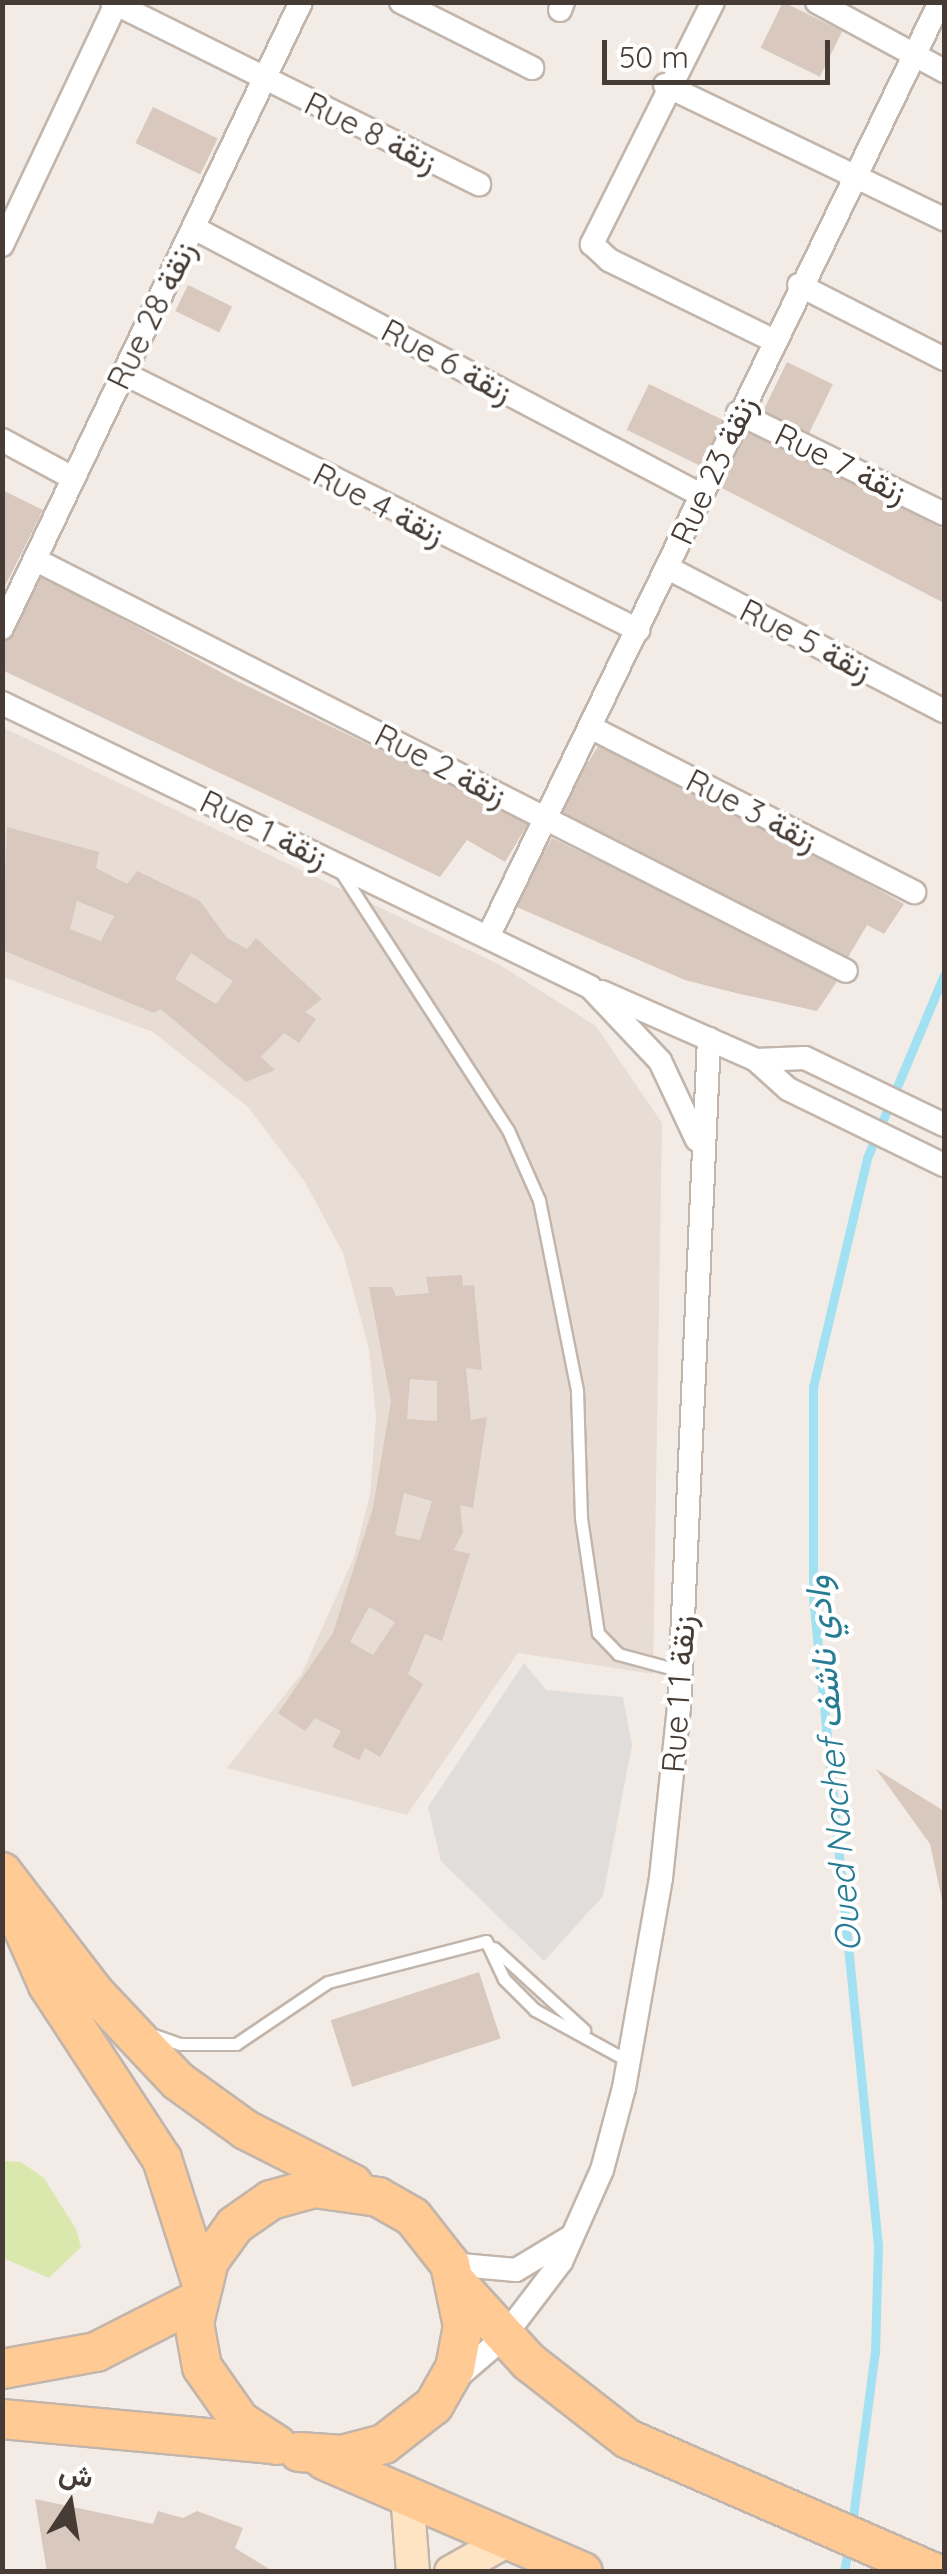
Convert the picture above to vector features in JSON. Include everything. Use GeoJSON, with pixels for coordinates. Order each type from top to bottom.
{"type":"FeatureCollection","features":[{"type":"Feature","properties":{"kind":"main road"},"geometry":{"type":"LineString","coordinates":[[2,1875],[117,2019],[178,2081],[246,2130],[413,2217],[504,2338],[628,2439],[932,2572]]}},
{"type":"Feature","properties":{"kind":"main road"},"geometry":{"type":"LineString","coordinates":[[2,1875],[48,1985],[162,2159],[198,2291],[196,2345],[212,2387],[240,2421],[288,2448],[407,2493],[584,2572]]}},
{"type":"Feature","properties":{"kind":"main road"},"geometry":{"type":"LineString","coordinates":[[5,2366],[96,2352],[198,2291],[221,2242],[271,2200],[314,2188],[378,2197]]}},
{"type":"Feature","properties":{"kind":"main road"},"geometry":{"type":"LineString","coordinates":[[2,2419],[342,2455],[384,2444],[419,2420],[446,2387],[461,2347],[454,2274]]}},
{"type":"Feature","properties":{"kind":"street","name":"Rue 28 زنقة"},"geometry":{"type":"LineString","coordinates":[[2,628],[36,560],[69,476],[194,228],[301,2]]}},
{"type":"Feature","properties":{"kind":"street"},"geometry":{"type":"LineString","coordinates":[[401,2],[532,68]]}},
{"type":"Feature","properties":{"kind":"street"},"geometry":{"type":"LineString","coordinates":[[712,2],[665,85],[592,244],[629,269],[774,342]]}},
{"type":"Feature","properties":{"kind":"street"},"geometry":{"type":"LineString","coordinates":[[817,2],[944,71]]}},
{"type":"Feature","properties":{"kind":"street","name":"Rue 23 زنقة"},"geometry":{"type":"LineString","coordinates":[[488,937],[668,568],[799,285],[940,2]]}},
{"type":"Feature","properties":{"kind":"street","name":"Rue 8 زنقة"},"geometry":{"type":"LineString","coordinates":[[115,3],[263,80],[479,184]]}},
{"type":"Feature","properties":{"kind":"street"},"geometry":{"type":"LineString","coordinates":[[2,246],[115,3]]}},
{"type":"Feature","properties":{"kind":"street"},"geometry":{"type":"LineString","coordinates":[[665,85],[944,219]]}},
{"type":"Feature","properties":{"kind":"street","name":"Rue 6 زنقة"},"geometry":{"type":"LineString","coordinates":[[194,228],[699,494]]}},
{"type":"Feature","properties":{"kind":"street"},"geometry":{"type":"LineString","coordinates":[[799,285],[944,359]]}},
{"type":"Feature","properties":{"kind":"street","name":"Rue 4 زنقة"},"geometry":{"type":"LineString","coordinates":[[123,373],[638,630]]}},
{"type":"Feature","properties":{"kind":"street","name":"Rue 7 زنقة"},"geometry":{"type":"LineString","coordinates":[[738,412],[944,514]]}},
{"type":"Feature","properties":{"kind":"street"},"geometry":{"type":"LineString","coordinates":[[2,440],[69,476]]}},
{"type":"Feature","properties":{"kind":"street","name":"Rue 2 زنقة"},"geometry":{"type":"LineString","coordinates":[[36,560],[846,971]]}},
{"type":"Feature","properties":{"kind":"street","name":"Rue 5 زنقة"},"geometry":{"type":"LineString","coordinates":[[668,568],[944,712]]}},
{"type":"Feature","properties":{"kind":"street","name":"Rue زنقة 1"},"geometry":{"type":"LineString","coordinates":[[2,702],[525,956]]}},
{"type":"Feature","properties":{"kind":"street","name":"Rue 3 زنقة"},"geometry":{"type":"LineString","coordinates":[[590,728],[914,892]]}},
{"type":"Feature","properties":{"kind":"street","name":"Rue 1 زنقة 1"},"geometry":{"type":"LineString","coordinates":[[525,956],[590,987],[676,1085],[701,1159]]}},
{"type":"Feature","properties":{"kind":"street"},"geometry":{"type":"LineString","coordinates":[[590,987],[756,1060],[788,1089],[944,1165]]}},
{"type":"Feature","properties":{"kind":"street","name":"Rue 1 زنقة 1"},"geometry":{"type":"LineString","coordinates":[[583,2219],[628,2061],[662,1878],[681,1671],[709,1039]]}},
{"type":"Feature","properties":{"kind":"street"},"geometry":{"type":"LineString","coordinates":[[756,1060],[805,1058],[944,1125]]}},
{"type":"Feature","properties":{"kind":"street"},"geometry":{"type":"LineString","coordinates":[[454,2274],[516,2270],[567,2240],[583,2219]]}},
{"type":"Feature","properties":{"kind":"street"},"geometry":{"type":"LineString","coordinates":[[446,2387],[504,2338],[583,2219]]}},
{"type":"Feature","properties":{"kind":"street"},"geometry":{"type":"LineString","coordinates":[[407,2493],[413,2572]]}},
{"type":"Feature","properties":{"kind":"street"},"geometry":{"type":"LineString","coordinates":[[452,2572],[510,2538]]}},
{"type":"Feature","properties":{"kind":"lane"},"geometry":{"type":"LineString","coordinates":[[336,864],[508,1130],[538,1200],[577,1391],[581,1518],[598,1634],[618,1654],[681,1671]]}},
{"type":"Feature","properties":{"kind":"lane"},"geometry":{"type":"LineString","coordinates":[[117,2019],[180,2044],[236,2044],[328,1982],[478,1941],[491,1946],[518,1995],[552,2023],[590,2036],[628,2061]]}},
{"type":"Feature","properties":{"kind":"shaded area"},"geometry":{"type":"Polygon","coordinates":[[[2,727],[500,965],[596,1026],[662,1123],[653,1674],[518,1653],[407,1815],[227,1768],[302,1673],[354,1557],[370,1495],[376,1417],[369,1349],[343,1253],[305,1182],[248,1107],[153,1032],[3,977],[2,727]]]}},
{"type":"Feature","properties":{"kind":"shaded area"},"geometry":{"type":"Polygon","coordinates":[[[524,1663],[546,1690],[623,1697],[632,1745],[603,1896],[544,1961],[441,1861],[428,1807],[524,1663]]]}},
{"type":"Feature","properties":{"kind":"green space"},"geometry":{"type":"Polygon","coordinates":[[[2,2161],[21,2162],[44,2178],[76,2229],[81,2247],[49,2278],[3,2258],[2,2161]]]}},
{"type":"Feature","properties":{"kind":"building"},"geometry":{"type":"Polygon","coordinates":[[[783,2],[842,31],[820,77],[761,48],[783,2]]]}},
{"type":"Feature","properties":{"kind":"building"},"geometry":{"type":"Polygon","coordinates":[[[153,107],[218,139],[200,175],[135,143],[153,107]]]}},
{"type":"Feature","properties":{"kind":"building"},"geometry":{"type":"Polygon","coordinates":[[[188,285],[232,306],[219,333],[175,311],[188,285]]]}},
{"type":"Feature","properties":{"kind":"building"},"geometry":{"type":"Polygon","coordinates":[[[787,362],[833,384],[807,437],[761,415],[787,362]]]}},
{"type":"Feature","properties":{"kind":"building"},"geometry":{"type":"Polygon","coordinates":[[[649,384],[724,421],[702,467],[627,430],[649,384]]]}},
{"type":"Feature","properties":{"kind":"building"},"geometry":{"type":"Polygon","coordinates":[[[745,431],[944,529],[944,603],[722,488],[745,431]]]}},
{"type":"Feature","properties":{"kind":"building"},"geometry":{"type":"Polygon","coordinates":[[[2,490],[43,510],[2,592],[2,490]]]}},
{"type":"Feature","properties":{"kind":"building"},"geometry":{"type":"Polygon","coordinates":[[[39,574],[237,681],[529,822],[505,862],[467,840],[440,877],[2,670],[2,643],[39,574]]]}},
{"type":"Feature","properties":{"kind":"building"},"geometry":{"type":"Polygon","coordinates":[[[598,746],[811,852],[904,904],[884,934],[867,925],[847,959],[556,815],[598,746]]]}},
{"type":"Feature","properties":{"kind":"building"},"geometry":{"type":"Polygon","coordinates":[[[7,827],[99,852],[96,868],[127,884],[137,871],[200,901],[227,938],[247,949],[256,938],[322,999],[305,1012],[316,1019],[299,1043],[284,1033],[261,1057],[275,1070],[246,1082],[161,1009],[154,1013],[2,950],[7,827]],[[77,901],[70,929],[101,941],[114,916],[77,901]],[[191,953],[175,979],[216,1004],[233,981],[191,953]]]}},
{"type":"Feature","properties":{"kind":"building"},"geometry":{"type":"Polygon","coordinates":[[[552,838],[838,980],[817,1011],[736,993],[685,980],[512,905],[552,838]]]}},
{"type":"Feature","properties":{"kind":"building"},"geometry":{"type":"Polygon","coordinates":[[[462,1275],[463,1286],[474,1285],[482,1370],[466,1368],[471,1420],[487,1417],[473,1508],[460,1505],[463,1532],[454,1550],[470,1554],[442,1641],[425,1634],[408,1674],[423,1684],[380,1757],[365,1748],[359,1760],[332,1747],[341,1731],[315,1718],[305,1731],[278,1713],[333,1633],[373,1508],[391,1401],[369,1287],[392,1287],[396,1296],[429,1293],[426,1277],[462,1275]],[[410,1379],[407,1419],[437,1421],[437,1381],[410,1379]],[[404,1493],[395,1535],[420,1540],[432,1501],[404,1493]],[[369,1607],[350,1642],[373,1655],[395,1622],[369,1607]]]}},
{"type":"Feature","properties":{"kind":"building"},"geometry":{"type":"Polygon","coordinates":[[[876,1769],[944,1811],[944,1909],[930,1844],[876,1769]]]}},
{"type":"Feature","properties":{"kind":"building"},"geometry":{"type":"Polygon","coordinates":[[[479,1972],[501,2039],[352,2087],[331,2020],[479,1972]]]}},
{"type":"Feature","properties":{"kind":"building"},"geometry":{"type":"Polygon","coordinates":[[[35,2499],[153,2524],[158,2511],[183,2518],[197,2511],[243,2528],[235,2548],[274,2572],[47,2572],[35,2499]]]}},
{"type":"Feature","properties":{"kind":"waterway","name":"Oued Nachef وادي ناشف"},"geometry":{"type":"LineString","coordinates":[[852,2524],[875,2352],[878,2245],[813,1597],[813,1387],[867,1158],[944,975]]}},
{"type":"Feature","properties":{"kind":"waterway","name":"Oued Nachef وادي ناشف"},"geometry":{"type":"LineString","coordinates":[[844,2572],[849,2545]]}}]}
